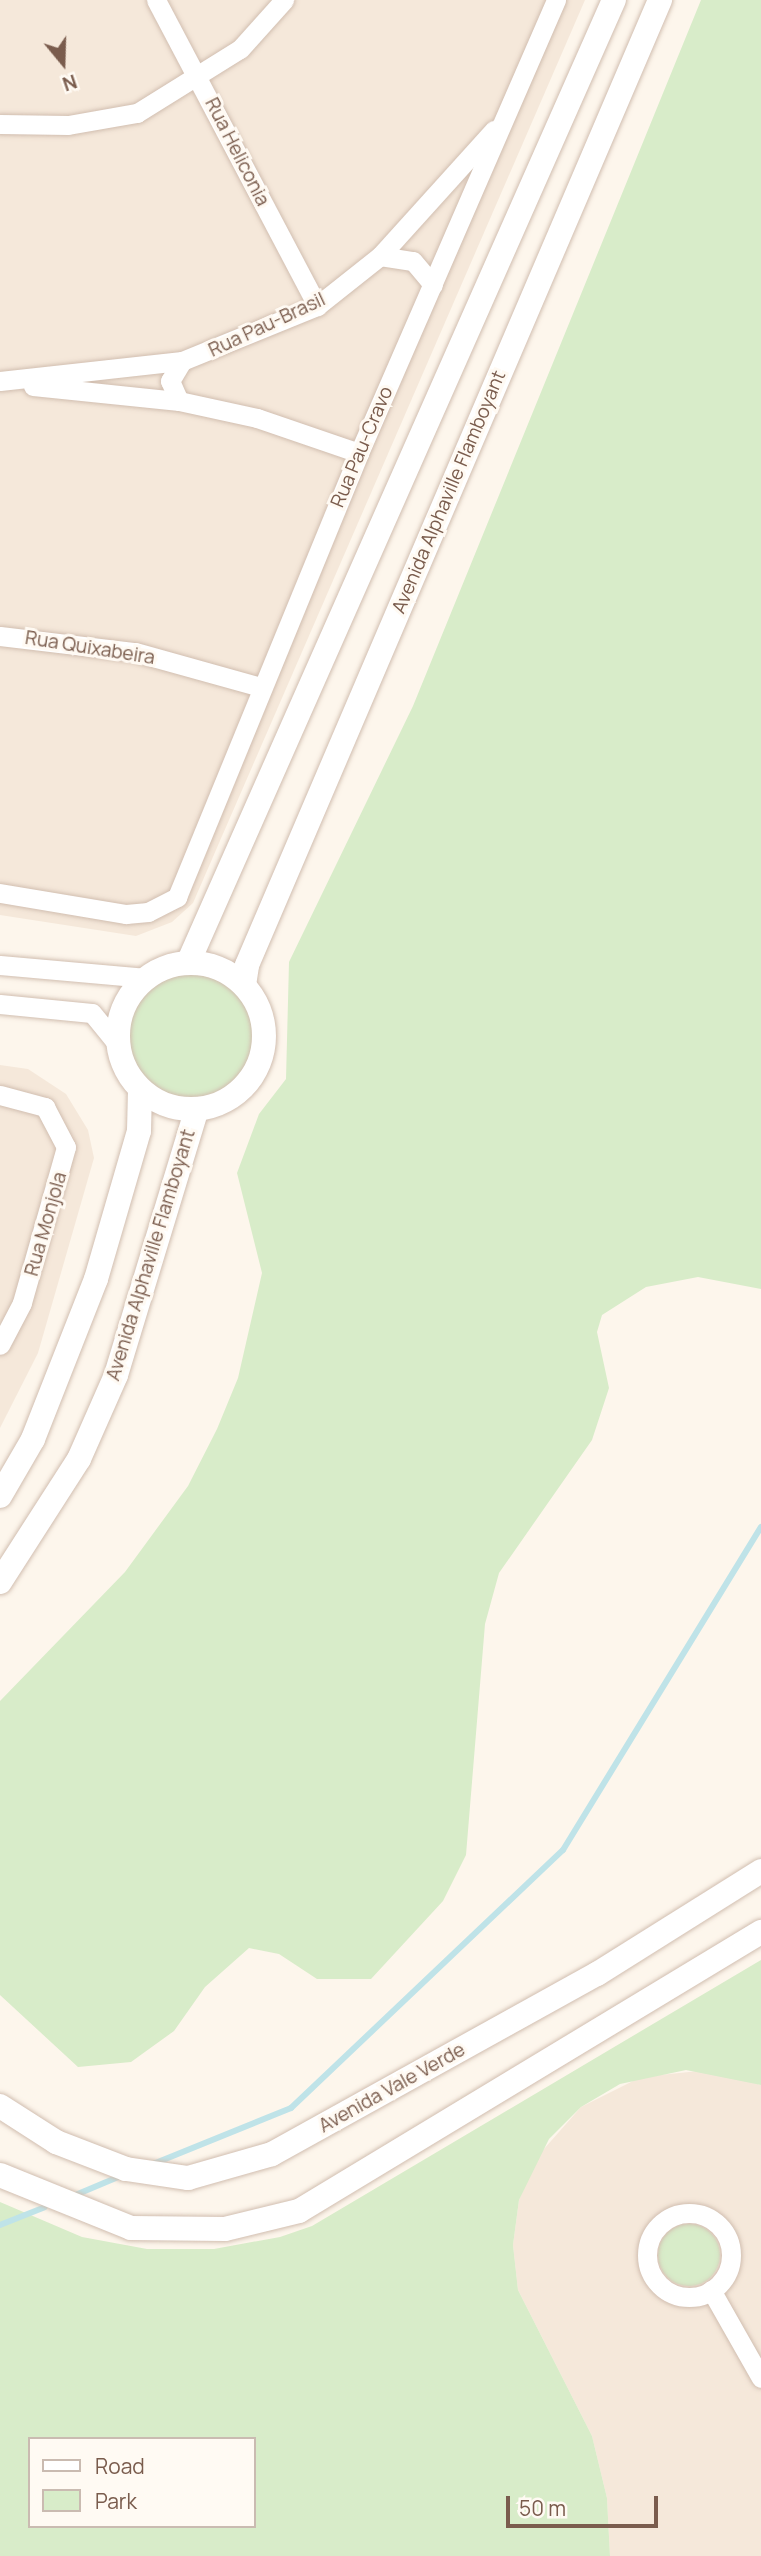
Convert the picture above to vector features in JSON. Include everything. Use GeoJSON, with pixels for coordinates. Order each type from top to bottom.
{"type":"FeatureCollection","features":[{"type":"Feature","properties":{"kind":"street","name":"Rua Heliconia"},"geometry":{"type":"LineString","coordinates":[[156,0],[317,306]]}},
{"type":"Feature","properties":{"kind":"street"},"geometry":{"type":"LineString","coordinates":[[0,124],[68,125],[137,113],[240,49],[284,0]]}},
{"type":"Feature","properties":{"kind":"street","name":"Rua Pau-Cravo"},"geometry":{"type":"LineString","coordinates":[[0,893],[126,914],[148,912],[177,897],[260,687],[500,124],[556,0]]}},
{"type":"Feature","properties":{"kind":"street"},"geometry":{"type":"LineString","coordinates":[[188,963],[614,0]]}},
{"type":"Feature","properties":{"kind":"street","name":"Avenida Alphaville Flamboyant"},"geometry":{"type":"LineString","coordinates":[[244,985],[247,965],[660,0]]}},
{"type":"Feature","properties":{"kind":"street","name":"Rua Pau-Brasil"},"geometry":{"type":"LineString","coordinates":[[8,381],[182,361],[317,306],[380,256],[500,124]]}},
{"type":"Feature","properties":{"kind":"street"},"geometry":{"type":"LineString","coordinates":[[380,256],[413,261],[433,285]]}},
{"type":"Feature","properties":{"kind":"street"},"geometry":{"type":"LineString","coordinates":[[179,401],[170,381],[182,361]]}},
{"type":"Feature","properties":{"kind":"street","name":"Rua Pau-Brasil"},"geometry":{"type":"LineString","coordinates":[[8,381],[179,401],[257,418],[359,453]]}},
{"type":"Feature","properties":{"kind":"street","name":"Rua Quixabeira"},"geometry":{"type":"LineString","coordinates":[[0,636],[135,652],[260,687]]}},
{"type":"Feature","properties":{"kind":"street"},"geometry":{"type":"LineString","coordinates":[[0,965],[146,978],[188,963],[218,968],[244,985],[264,1027],[264,1050],[240,1091],[197,1110],[167,1105],[140,1090]]}},
{"type":"Feature","properties":{"kind":"street"},"geometry":{"type":"LineString","coordinates":[[118,1045],[129,997],[146,978]]}},
{"type":"Feature","properties":{"kind":"street"},"geometry":{"type":"LineString","coordinates":[[0,1003],[92,1013],[118,1045],[140,1090],[139,1131],[96,1279],[33,1439],[0,1496]]}},
{"type":"Feature","properties":{"kind":"street","name":"Rua Monjola"},"geometry":{"type":"LineString","coordinates":[[0,1095],[45,1107],[66,1147],[26,1290],[0,1345]]}},
{"type":"Feature","properties":{"kind":"street","name":"Avenida Alphaville Flamboyant"},"geometry":{"type":"LineString","coordinates":[[0,1582],[79,1459],[117,1375],[197,1110]]}},
{"type":"Feature","properties":{"kind":"street","name":"Avenida Vale Verde"},"geometry":{"type":"LineString","coordinates":[[0,2106],[56,2142],[126,2169],[188,2178],[272,2154],[597,1974],[761,1871]]}},
{"type":"Feature","properties":{"kind":"street"},"geometry":{"type":"LineString","coordinates":[[0,2175],[131,2228],[225,2229],[299,2211],[761,1932]]}},
{"type":"Feature","properties":{"kind":"street"},"geometry":{"type":"LineString","coordinates":[[697,2214],[726,2235],[731,2259],[711,2290],[675,2294],[655,2279],[649,2244],[662,2223],[697,2214]]}},
{"type":"Feature","properties":{"kind":"street"},"geometry":{"type":"LineString","coordinates":[[711,2290],[761,2378]]}},
{"type":"Feature","properties":{"kind":"shaded area"},"geometry":{"type":"Polygon","coordinates":[[[0,0],[585,0],[193,903],[172,922],[136,936],[0,915],[0,0]]]}},
{"type":"Feature","properties":{"kind":"shaded area"},"geometry":{"type":"Polygon","coordinates":[[[0,1065],[28,1069],[66,1094],[88,1130],[94,1158],[38,1353],[0,1428],[0,1065]]]}},
{"type":"Feature","properties":{"kind":"shaded area"},"geometry":{"type":"Polygon","coordinates":[[[708,2070],[761,2085],[761,2556],[610,2556],[607,2498],[592,2436],[518,2290],[513,2245],[519,2200],[536,2158],[581,2107],[641,2077],[708,2070]]]}},
{"type":"Feature","properties":{"kind":"green space"},"geometry":{"type":"Polygon","coordinates":[[[701,0],[761,0],[761,1289],[698,1277],[646,1287],[602,1315],[597,1332],[609,1388],[592,1440],[499,1573],[485,1624],[466,1855],[443,1901],[371,1979],[317,1979],[279,1954],[249,1948],[205,1987],[174,2031],[131,2062],[78,2067],[0,1995],[0,1701],[125,1572],[188,1486],[217,1429],[238,1378],[262,1273],[237,1173],[259,1114],[286,1079],[289,962],[413,706],[701,0]]]}},
{"type":"Feature","properties":{"kind":"green space"},"geometry":{"type":"Polygon","coordinates":[[[191,972],[215,977],[236,991],[250,1012],[255,1036],[250,1060],[236,1081],[215,1095],[191,1100],[167,1095],[146,1081],[132,1060],[127,1036],[132,1012],[146,991],[167,977],[191,972]]]}},
{"type":"Feature","properties":{"kind":"green space"},"geometry":{"type":"Polygon","coordinates":[[[761,1960],[761,2085],[686,2070],[620,2084],[581,2107],[549,2139],[519,2200],[513,2245],[518,2290],[592,2436],[607,2498],[610,2556],[0,2556],[0,2202],[82,2237],[147,2249],[214,2249],[280,2237],[312,2226],[761,1960]]]}},
{"type":"Feature","properties":{"kind":"green space"},"geometry":{"type":"Polygon","coordinates":[[[689,2224],[701,2226],[711,2233],[718,2243],[718,2267],[711,2277],[701,2284],[689,2286],[677,2284],[667,2277],[660,2267],[658,2255],[660,2243],[667,2233],[677,2226],[689,2224]]]}},
{"type":"Feature","properties":{"kind":"waterway"},"geometry":{"type":"LineString","coordinates":[[153,2164],[291,2108],[563,1850],[761,1527]]}},
{"type":"Feature","properties":{"kind":"waterway"},"geometry":{"type":"LineString","coordinates":[[73,2196],[118,2177]]}},
{"type":"Feature","properties":{"kind":"waterway"},"geometry":{"type":"LineString","coordinates":[[0,2225],[45,2207]]}}]}
